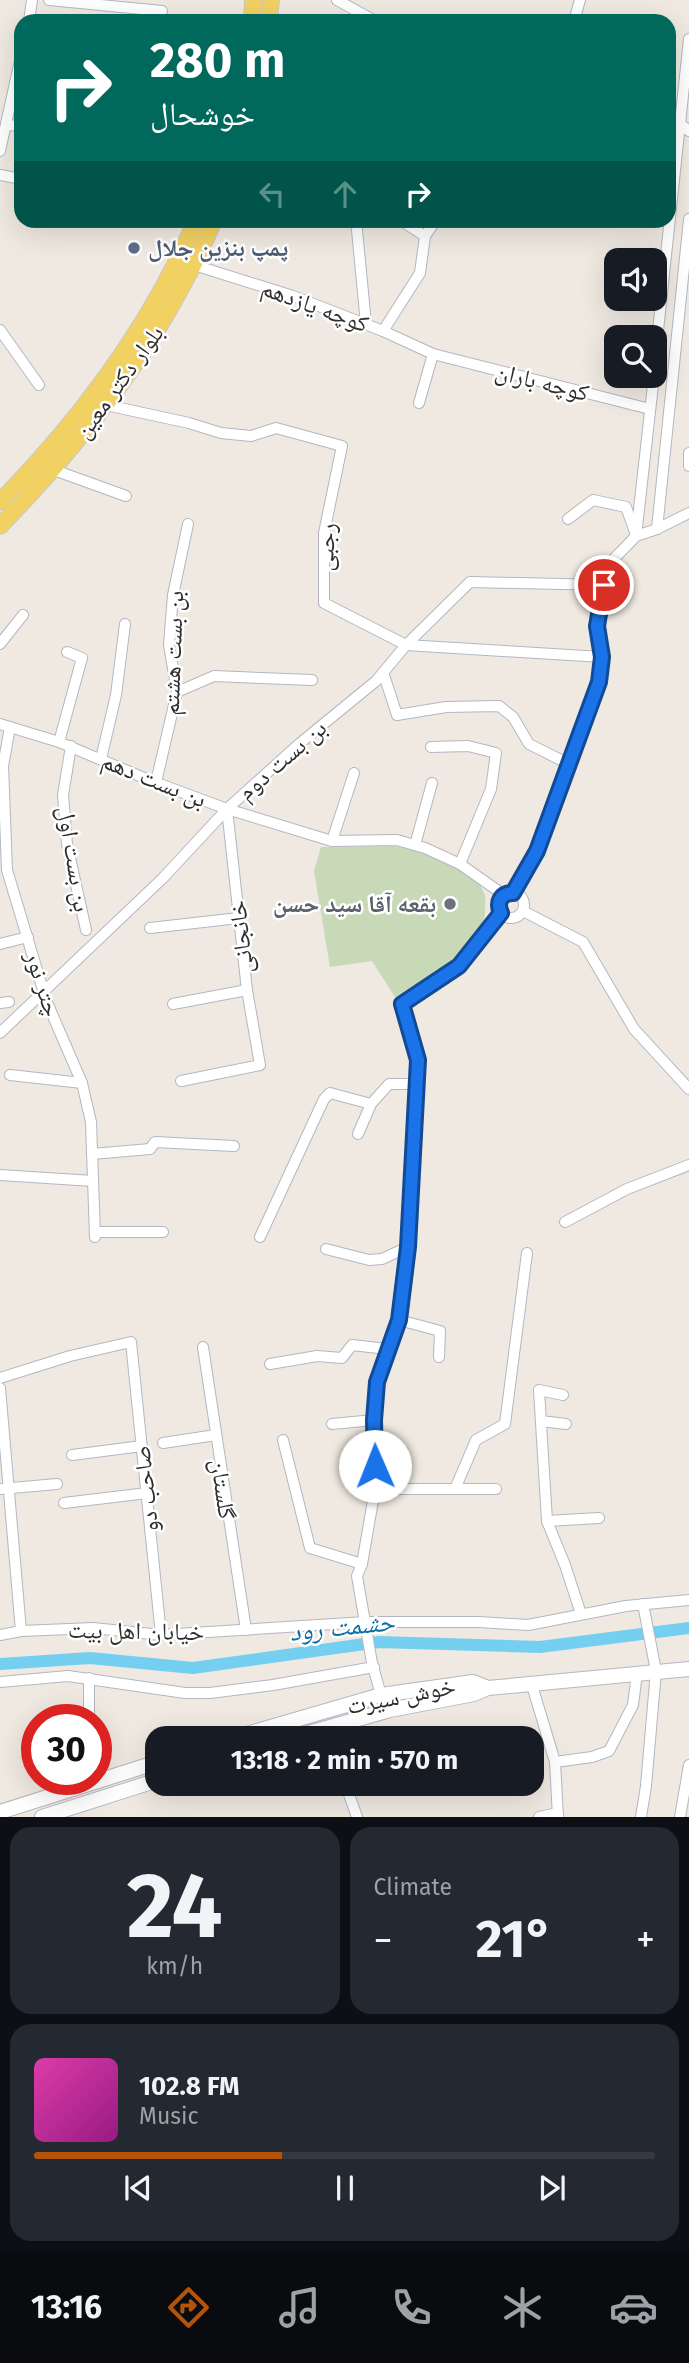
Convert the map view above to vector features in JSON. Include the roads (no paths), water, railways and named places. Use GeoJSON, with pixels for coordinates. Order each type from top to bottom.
{"type":"FeatureCollection","features":[{"type":"Feature","properties":{"kind":"main road","name":"بلوار دکتر معین"},"geometry":{"type":"LineString","coordinates":[[0,502],[41,459],[97,390],[144,323],[193,228]]}},
{"type":"Feature","properties":{"kind":"main road","name":"بلوار دکتر معین"},"geometry":{"type":"LineString","coordinates":[[0,526],[54,470],[106,405],[158,332],[210,228]]}},
{"type":"Feature","properties":{"kind":"main road","name":"خوش سیرت"},"geometry":{"type":"LineString","coordinates":[[345,1726],[390,1710],[474,1694],[488,1688],[689,1669]]}},
{"type":"Feature","properties":{"kind":"main road","name":"خوش سیرت"},"geometry":{"type":"LineString","coordinates":[[274,1726],[381,1695],[473,1682],[488,1688]]}},
{"type":"Feature","properties":{"kind":"main road"},"geometry":{"type":"LineString","coordinates":[[112,1777],[145,1766]]}},
{"type":"Feature","properties":{"kind":"main road"},"geometry":{"type":"LineString","coordinates":[[42,1817],[70,1813],[145,1785]]}},
{"type":"Feature","properties":{"kind":"main road"},"geometry":{"type":"LineString","coordinates":[[0,1812],[55,1795]]}},
{"type":"Feature","properties":{"kind":"street"},"geometry":{"type":"LineString","coordinates":[[49,0],[162,11]]}},
{"type":"Feature","properties":{"kind":"street"},"geometry":{"type":"LineString","coordinates":[[341,1],[363,14]]}},
{"type":"Feature","properties":{"kind":"street"},"geometry":{"type":"LineString","coordinates":[[676,197],[685,127],[689,39]]}},
{"type":"Feature","properties":{"kind":"street"},"geometry":{"type":"LineString","coordinates":[[0,151],[14,88]]}},
{"type":"Feature","properties":{"kind":"street"},"geometry":{"type":"LineString","coordinates":[[6,125],[14,126]]}},
{"type":"Feature","properties":{"kind":"street"},"geometry":{"type":"LineString","coordinates":[[657,529],[689,219]]}},
{"type":"Feature","properties":{"kind":"street"},"geometry":{"type":"LineString","coordinates":[[412,228],[425,236]]}},
{"type":"Feature","properties":{"kind":"street"},"geometry":{"type":"LineString","coordinates":[[383,331],[419,273],[425,236],[430,228]]}},
{"type":"Feature","properties":{"kind":"street"},"geometry":{"type":"LineString","coordinates":[[660,325],[672,228]]}},
{"type":"Feature","properties":{"kind":"street"},"geometry":{"type":"LineString","coordinates":[[357,230],[366,324]]}},
{"type":"Feature","properties":{"kind":"street","name":"کوچه یازدهم"},"geometry":{"type":"LineString","coordinates":[[194,265],[293,296],[383,331],[433,354]]}},
{"type":"Feature","properties":{"kind":"street"},"geometry":{"type":"LineString","coordinates":[[0,330],[39,385]]}},
{"type":"Feature","properties":{"kind":"street"},"geometry":{"type":"LineString","coordinates":[[419,403],[433,354]]}},
{"type":"Feature","properties":{"kind":"street","name":"کوچه باران"},"geometry":{"type":"LineString","coordinates":[[433,354],[650,409]]}},
{"type":"Feature","properties":{"kind":"street"},"geometry":{"type":"LineString","coordinates":[[636,536],[653,388]]}},
{"type":"Feature","properties":{"kind":"street","name":"رجبی"},"geometry":{"type":"LineString","coordinates":[[106,405],[189,423],[221,433],[251,436],[276,428],[342,446],[324,533],[324,603],[405,645],[602,657]]}},
{"type":"Feature","properties":{"kind":"street"},"geometry":{"type":"LineString","coordinates":[[689,453],[689,466]]}},
{"type":"Feature","properties":{"kind":"street"},"geometry":{"type":"LineString","coordinates":[[54,470],[126,496]]}},
{"type":"Feature","properties":{"kind":"street"},"geometry":{"type":"LineString","coordinates":[[568,519],[593,500],[626,507],[636,536]]}},
{"type":"Feature","properties":{"kind":"street"},"geometry":{"type":"LineString","coordinates":[[381,1695],[357,1576],[362,1564],[375,1489],[374,1420],[377,1382],[399,1320],[408,1247],[418,1060],[402,1004],[459,966],[501,913],[499,903],[509,894],[537,851],[599,682],[602,657],[597,626],[607,566],[636,536],[689,513]]}},
{"type":"Feature","properties":{"kind":"street","name":"بن بست هشتم"},"geometry":{"type":"LineString","coordinates":[[156,782],[177,692],[169,645],[173,595],[188,524]]}},
{"type":"Feature","properties":{"kind":"street","name":"بن بست دوم"},"geometry":{"type":"LineString","coordinates":[[0,1033],[163,878],[227,809],[383,672],[405,645],[470,582],[604,585]]}},
{"type":"Feature","properties":{"kind":"street"},"geometry":{"type":"LineString","coordinates":[[0,643],[23,615]]}},
{"type":"Feature","properties":{"kind":"street"},"geometry":{"type":"LineString","coordinates":[[101,759],[116,695],[125,624]]}},
{"type":"Feature","properties":{"kind":"street"},"geometry":{"type":"LineString","coordinates":[[59,742],[82,658],[67,652]]}},
{"type":"Feature","properties":{"kind":"street"},"geometry":{"type":"LineString","coordinates":[[383,672],[397,715],[446,707],[499,706],[513,718],[529,744],[569,764]]}},
{"type":"Feature","properties":{"kind":"street"},"geometry":{"type":"LineString","coordinates":[[177,692],[214,676],[312,680]]}},
{"type":"Feature","properties":{"kind":"street","name":"بن بست دهم"},"geometry":{"type":"LineString","coordinates":[[5,726],[71,746],[227,809],[332,841],[397,840],[415,845],[460,864],[509,894]]}},
{"type":"Feature","properties":{"kind":"street","name":"چتر نور"},"geometry":{"type":"LineString","coordinates":[[5,726],[3,766],[7,870],[43,991],[82,1083],[91,1122],[95,1235],[163,1232]]}},
{"type":"Feature","properties":{"kind":"street","name":"بن بست اول"},"geometry":{"type":"LineString","coordinates":[[71,746],[63,795],[67,844],[86,930]]}},
{"type":"Feature","properties":{"kind":"street"},"geometry":{"type":"LineString","coordinates":[[431,747],[468,746],[496,753],[491,789],[460,864]]}},
{"type":"Feature","properties":{"kind":"street"},"geometry":{"type":"LineString","coordinates":[[332,841],[354,773]]}},
{"type":"Feature","properties":{"kind":"street"},"geometry":{"type":"LineString","coordinates":[[415,845],[432,783]]}},
{"type":"Feature","properties":{"kind":"street","name":"خانجانی"},"geometry":{"type":"LineString","coordinates":[[181,1081],[260,1065],[247,990],[227,809]]}},
{"type":"Feature","properties":{"kind":"street"},"geometry":{"type":"LineString","coordinates":[[501,913],[511,918],[519,916],[523,911],[523,901],[509,894]]}},
{"type":"Feature","properties":{"kind":"street"},"geometry":{"type":"LineString","coordinates":[[523,911],[583,942],[634,1029],[689,1089]]}},
{"type":"Feature","properties":{"kind":"street"},"geometry":{"type":"LineString","coordinates":[[150,928],[239,918]]}},
{"type":"Feature","properties":{"kind":"street"},"geometry":{"type":"LineString","coordinates":[[0,944],[28,937]]}},
{"type":"Feature","properties":{"kind":"street"},"geometry":{"type":"LineString","coordinates":[[173,1004],[247,990]]}},
{"type":"Feature","properties":{"kind":"street"},"geometry":{"type":"LineString","coordinates":[[10,1075],[82,1083]]}},
{"type":"Feature","properties":{"kind":"street"},"geometry":{"type":"LineString","coordinates":[[358,1134],[371,1104],[389,1084],[416,1084]]}},
{"type":"Feature","properties":{"kind":"street"},"geometry":{"type":"LineString","coordinates":[[260,1237],[324,1098],[330,1093],[371,1104]]}},
{"type":"Feature","properties":{"kind":"street"},"geometry":{"type":"LineString","coordinates":[[92,1154],[150,1149],[155,1142],[234,1146]]}},
{"type":"Feature","properties":{"kind":"street"},"geometry":{"type":"LineString","coordinates":[[565,1223],[627,1189],[689,1165]]}},
{"type":"Feature","properties":{"kind":"street"},"geometry":{"type":"LineString","coordinates":[[0,1175],[93,1181]]}},
{"type":"Feature","properties":{"kind":"street"},"geometry":{"type":"LineString","coordinates":[[326,1249],[369,1260],[382,1259],[408,1247]]}},
{"type":"Feature","properties":{"kind":"street"},"geometry":{"type":"LineString","coordinates":[[455,1489],[476,1440],[505,1424],[527,1253]]}},
{"type":"Feature","properties":{"kind":"street"},"geometry":{"type":"LineString","coordinates":[[399,1320],[440,1331],[439,1357]]}},
{"type":"Feature","properties":{"kind":"street","name":"صاحب دو"},"geometry":{"type":"LineString","coordinates":[[0,1378],[70,1356],[131,1342],[161,1635]]}},
{"type":"Feature","properties":{"kind":"street"},"geometry":{"type":"LineString","coordinates":[[270,1364],[317,1356],[342,1358],[352,1345],[387,1349]]}},
{"type":"Feature","properties":{"kind":"street","name":"گلستان"},"geometry":{"type":"LineString","coordinates":[[203,1347],[246,1630]]}},
{"type":"Feature","properties":{"kind":"street"},"geometry":{"type":"LineString","coordinates":[[0,1388],[4,1488],[13,1538],[21,1631]]}},
{"type":"Feature","properties":{"kind":"street"},"geometry":{"type":"LineString","coordinates":[[563,1395],[539,1390],[547,1521],[581,1615]]}},
{"type":"Feature","properties":{"kind":"street"},"geometry":{"type":"LineString","coordinates":[[332,1424],[374,1420]]}},
{"type":"Feature","properties":{"kind":"street"},"geometry":{"type":"LineString","coordinates":[[541,1421],[566,1424]]}},
{"type":"Feature","properties":{"kind":"street"},"geometry":{"type":"LineString","coordinates":[[163,1443],[216,1435]]}},
{"type":"Feature","properties":{"kind":"street"},"geometry":{"type":"LineString","coordinates":[[283,1440],[310,1548],[362,1564]]}},
{"type":"Feature","properties":{"kind":"street"},"geometry":{"type":"LineString","coordinates":[[72,1455],[142,1446]]}},
{"type":"Feature","properties":{"kind":"street"},"geometry":{"type":"LineString","coordinates":[[4,1488],[57,1484]]}},
{"type":"Feature","properties":{"kind":"street"},"geometry":{"type":"LineString","coordinates":[[375,1489],[496,1489]]}},
{"type":"Feature","properties":{"kind":"street"},"geometry":{"type":"LineString","coordinates":[[64,1503],[147,1493]]}},
{"type":"Feature","properties":{"kind":"street"},"geometry":{"type":"LineString","coordinates":[[547,1521],[599,1518]]}},
{"type":"Feature","properties":{"kind":"street"},"geometry":{"type":"LineString","coordinates":[[0,1542],[13,1538]]}},
{"type":"Feature","properties":{"kind":"street","name":"خیابان اهل بیت"},"geometry":{"type":"LineString","coordinates":[[0,1635],[21,1631],[93,1628],[161,1635],[479,1622],[528,1625],[626,1606],[689,1600]]}},
{"type":"Feature","properties":{"kind":"street"},"geometry":{"type":"LineString","coordinates":[[641,1817],[656,1671],[643,1604]]}},
{"type":"Feature","properties":{"kind":"street"},"geometry":{"type":"LineString","coordinates":[[0,1682],[37,1678],[89,1678],[109,1684],[185,1693],[210,1693],[273,1685],[373,1665]]}},
{"type":"Feature","properties":{"kind":"street"},"geometry":{"type":"LineString","coordinates":[[555,1762],[593,1757],[609,1751],[633,1705],[638,1673]]}},
{"type":"Feature","properties":{"kind":"street"},"geometry":{"type":"LineString","coordinates":[[89,1678],[89,1704]]}},
{"type":"Feature","properties":{"kind":"street"},"geometry":{"type":"LineString","coordinates":[[531,1682],[555,1762],[558,1815],[539,1817]]}},
{"type":"Feature","properties":{"kind":"street"},"geometry":{"type":"LineString","coordinates":[[680,1817],[689,1765]]}},
{"type":"Feature","properties":{"kind":"street"},"geometry":{"type":"LineString","coordinates":[[350,1796],[357,1817]]}},
{"type":"Feature","properties":{"kind":"waterway","name":"حشمت رود"},"geometry":{"type":"LineString","coordinates":[[0,1664],[90,1658],[193,1668],[379,1642],[540,1647],[689,1628]]}},
{"type":"Feature","properties":{"kind":"place","name":"پمپ بنزین جلال"},"geometry":{"type":"Point","coordinates":[134,248]}},
{"type":"Feature","properties":{"kind":"place","name":"بقعه آقا سید حسن"},"geometry":{"type":"Point","coordinates":[450,904]}}]}
